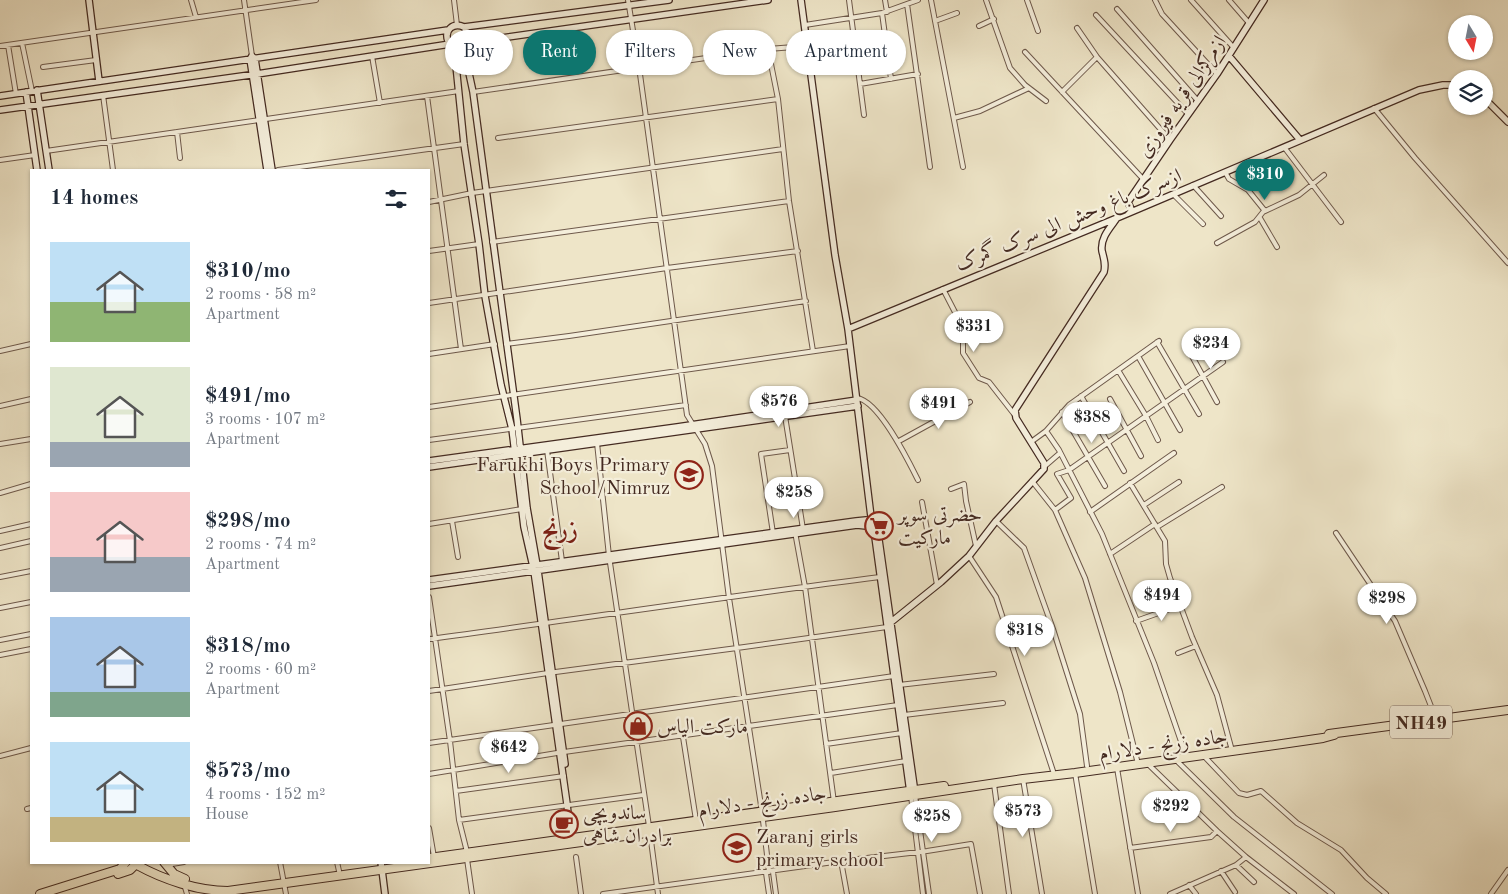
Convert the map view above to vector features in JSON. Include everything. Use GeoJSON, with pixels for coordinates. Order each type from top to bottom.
{"type":"FeatureCollection","features":[{"type":"Feature","properties":{"kind":"highway","name":"جاده زرنج - دلارام"},"geometry":{"type":"LineString","coordinates":[[912,793],[1148,763],[1508,710]]}},
{"type":"Feature","properties":{"kind":"highway","name":"جاده زرنج - دلارام"},"geometry":{"type":"LineString","coordinates":[[430,860],[912,793],[1087,766],[1322,734],[1334,735]]}},
{"type":"Feature","properties":{"kind":"highway","name":"جاده زرنج - دلارام"},"geometry":{"type":"LineString","coordinates":[[650,830],[696,820],[762,814]]}},
{"type":"Feature","properties":{"kind":"highway","name":"جاده زرنج - دلارام"},"geometry":{"type":"LineString","coordinates":[[431,858],[467,856]]}},
{"type":"Feature","properties":{"kind":"highway"},"geometry":{"type":"LineString","coordinates":[[40,894],[120,869],[124,864]]}},
{"type":"Feature","properties":{"kind":"highway","name":"جاده زرنج - دلارام"},"geometry":{"type":"LineString","coordinates":[[54,894],[126,871],[136,864],[184,884],[212,890],[228,891],[339,871],[399,864]]}},
{"type":"Feature","properties":{"kind":"highway","name":"جاده زرنج - دلارام"},"geometry":{"type":"LineString","coordinates":[[165,864],[174,874],[180,877],[226,887],[285,881],[382,866]]}},
{"type":"Feature","properties":{"kind":"main road"},"geometry":{"type":"LineString","coordinates":[[89,0],[99,81]]}},
{"type":"Feature","properties":{"kind":"main road"},"geometry":{"type":"LineString","coordinates":[[448,30],[457,25],[464,27],[629,3],[669,0]]}},
{"type":"Feature","properties":{"kind":"main road"},"geometry":{"type":"LineString","coordinates":[[513,37],[768,0]]}},
{"type":"Feature","properties":{"kind":"main road"},"geometry":{"type":"LineString","coordinates":[[800,0],[805,30]]}},
{"type":"Feature","properties":{"kind":"main road","name":"ازمرکزالی قریه فیروزی"},"geometry":{"type":"LineString","coordinates":[[1132,211],[1128,202],[1188,114],[1218,74],[1264,0]]}},
{"type":"Feature","properties":{"kind":"main road"},"geometry":{"type":"LineString","coordinates":[[0,96],[445,30]]}},
{"type":"Feature","properties":{"kind":"main road"},"geometry":{"type":"LineString","coordinates":[[0,110],[445,46]]}},
{"type":"Feature","properties":{"kind":"main road"},"geometry":{"type":"LineString","coordinates":[[1228,56],[1300,140]]}},
{"type":"Feature","properties":{"kind":"main road"},"geometry":{"type":"LineString","coordinates":[[252,58],[268,169]]}},
{"type":"Feature","properties":{"kind":"main road"},"geometry":{"type":"LineString","coordinates":[[456,75],[485,296],[504,396],[515,429]]}},
{"type":"Feature","properties":{"kind":"main road"},"geometry":{"type":"LineString","coordinates":[[470,75],[513,394],[524,508],[535,568],[573,841]]}},
{"type":"Feature","properties":{"kind":"main road"},"geometry":{"type":"LineString","coordinates":[[810,75],[835,255],[848,329],[872,525],[904,715],[912,793]]}},
{"type":"Feature","properties":{"kind":"main road","name":"ازسرک باغ وحش الی سرک گمرک"},"geometry":{"type":"LineString","coordinates":[[848,329],[1117,218],[1374,108],[1419,90],[1443,84],[1448,85]]}},
{"type":"Feature","properties":{"kind":"main road"},"geometry":{"type":"LineString","coordinates":[[32,91],[39,104],[49,169]]}},
{"type":"Feature","properties":{"kind":"main road"},"geometry":{"type":"LineString","coordinates":[[32,91],[29,105],[37,169]]}},
{"type":"Feature","properties":{"kind":"main road"},"geometry":{"type":"LineString","coordinates":[[1493,107],[1508,122]]}},
{"type":"Feature","properties":{"kind":"main road"},"geometry":{"type":"LineString","coordinates":[[262,121],[272,169]]}},
{"type":"Feature","properties":{"kind":"main road"},"geometry":{"type":"LineString","coordinates":[[889,625],[969,556],[996,521],[1045,466],[1014,414],[1015,410],[1104,272],[1106,266],[1102,250],[1103,239],[1117,218]]}},
{"type":"Feature","properties":{"kind":"main road"},"geometry":{"type":"LineString","coordinates":[[430,467],[518,452],[785,416],[857,401]]}},
{"type":"Feature","properties":{"kind":"main road"},"geometry":{"type":"LineString","coordinates":[[430,461],[547,450],[597,443],[857,401]]}},
{"type":"Feature","properties":{"kind":"main road"},"geometry":{"type":"LineString","coordinates":[[723,542],[856,521],[866,520],[872,525],[878,533],[894,676],[912,793]]}},
{"type":"Feature","properties":{"kind":"main road"},"geometry":{"type":"LineString","coordinates":[[430,580],[535,568],[795,532],[872,525]]}},
{"type":"Feature","properties":{"kind":"main road"},"geometry":{"type":"LineString","coordinates":[[430,586],[535,568],[562,561],[609,558]]}},
{"type":"Feature","properties":{"kind":"main road"},"geometry":{"type":"LineString","coordinates":[[382,866],[385,894]]}},
{"type":"Feature","properties":{"kind":"street"},"geometry":{"type":"LineString","coordinates":[[191,0],[196,18]]}},
{"type":"Feature","properties":{"kind":"street"},"geometry":{"type":"LineString","coordinates":[[244,0],[252,58]]}},
{"type":"Feature","properties":{"kind":"street"},"geometry":{"type":"LineString","coordinates":[[0,46],[316,0]]}},
{"type":"Feature","properties":{"kind":"street"},"geometry":{"type":"LineString","coordinates":[[454,0],[457,25]]}},
{"type":"Feature","properties":{"kind":"street"},"geometry":{"type":"LineString","coordinates":[[849,0],[864,116]]}},
{"type":"Feature","properties":{"kind":"street"},"geometry":{"type":"LineString","coordinates":[[884,0],[891,79]]}},
{"type":"Feature","properties":{"kind":"street"},"geometry":{"type":"LineString","coordinates":[[902,0],[905,5],[918,74],[930,168]]}},
{"type":"Feature","properties":{"kind":"street"},"geometry":{"type":"LineString","coordinates":[[805,25],[884,12],[917,0]]}},
{"type":"Feature","properties":{"kind":"street"},"geometry":{"type":"LineString","coordinates":[[931,0],[963,167]]}},
{"type":"Feature","properties":{"kind":"street"},"geometry":{"type":"LineString","coordinates":[[986,0],[1010,68],[1029,88],[1046,101]]}},
{"type":"Feature","properties":{"kind":"street"},"geometry":{"type":"LineString","coordinates":[[1028,0],[1038,31]]}},
{"type":"Feature","properties":{"kind":"street"},"geometry":{"type":"LineString","coordinates":[[1155,0],[1161,13],[1218,74]]}},
{"type":"Feature","properties":{"kind":"street"},"geometry":{"type":"LineString","coordinates":[[1191,0],[1234,48]]}},
{"type":"Feature","properties":{"kind":"street"},"geometry":{"type":"LineString","coordinates":[[1229,0],[1249,23]]}},
{"type":"Feature","properties":{"kind":"street"},"geometry":{"type":"LineString","coordinates":[[629,3],[633,30]]}},
{"type":"Feature","properties":{"kind":"street"},"geometry":{"type":"LineString","coordinates":[[1117,9],[1198,101]]}},
{"type":"Feature","properties":{"kind":"street"},"geometry":{"type":"LineString","coordinates":[[935,21],[957,13]]}},
{"type":"Feature","properties":{"kind":"street"},"geometry":{"type":"LineString","coordinates":[[1096,15],[1188,114]]}},
{"type":"Feature","properties":{"kind":"street"},"geometry":{"type":"LineString","coordinates":[[979,26],[994,19]]}},
{"type":"Feature","properties":{"kind":"street"},"geometry":{"type":"LineString","coordinates":[[1077,28],[1097,57],[1170,140]]}},
{"type":"Feature","properties":{"kind":"street"},"geometry":{"type":"LineString","coordinates":[[22,43],[32,91]]}},
{"type":"Feature","properties":{"kind":"street"},"geometry":{"type":"LineString","coordinates":[[8,45],[16,94]]}},
{"type":"Feature","properties":{"kind":"street"},"geometry":{"type":"LineString","coordinates":[[1025,52],[1144,180]]}},
{"type":"Feature","properties":{"kind":"street"},"geometry":{"type":"LineString","coordinates":[[372,56],[380,103]]}},
{"type":"Feature","properties":{"kind":"street"},"geometry":{"type":"LineString","coordinates":[[1062,92],[1097,57]]}},
{"type":"Feature","properties":{"kind":"street"},"geometry":{"type":"LineString","coordinates":[[43,67],[96,60]]}},
{"type":"Feature","properties":{"kind":"street"},"geometry":{"type":"LineString","coordinates":[[473,92],[606,72]]}},
{"type":"Feature","properties":{"kind":"street"},"geometry":{"type":"LineString","coordinates":[[860,84],[918,74]]}},
{"type":"Feature","properties":{"kind":"street"},"geometry":{"type":"LineString","coordinates":[[640,75],[687,415],[705,444],[712,466],[729,598],[762,814],[769,872],[769,894]]}},
{"type":"Feature","properties":{"kind":"street"},"geometry":{"type":"LineString","coordinates":[[773,75],[813,352]]}},
{"type":"Feature","properties":{"kind":"street"},"geometry":{"type":"LineString","coordinates":[[954,118],[980,111],[1029,88]]}},
{"type":"Feature","properties":{"kind":"street"},"geometry":{"type":"LineString","coordinates":[[46,150],[262,121],[458,91]]}},
{"type":"Feature","properties":{"kind":"street"},"geometry":{"type":"LineString","coordinates":[[103,95],[113,169]]}},
{"type":"Feature","properties":{"kind":"street"},"geometry":{"type":"LineString","coordinates":[[427,96],[461,349]]}},
{"type":"Feature","properties":{"kind":"street"},"geometry":{"type":"LineString","coordinates":[[498,138],[778,99]]}},
{"type":"Feature","properties":{"kind":"street"},"geometry":{"type":"LineString","coordinates":[[1374,108],[1415,158],[1508,263]]}},
{"type":"Feature","properties":{"kind":"street"},"geometry":{"type":"LineString","coordinates":[[177,132],[180,158]]}},
{"type":"Feature","properties":{"kind":"street"},"geometry":{"type":"LineString","coordinates":[[285,169],[464,144]]}},
{"type":"Feature","properties":{"kind":"street"},"geometry":{"type":"LineString","coordinates":[[1284,147],[1341,222]]}},
{"type":"Feature","properties":{"kind":"street"},"geometry":{"type":"LineString","coordinates":[[430,202],[472,193],[783,149]]}},
{"type":"Feature","properties":{"kind":"street"},"geometry":{"type":"LineString","coordinates":[[0,160],[35,155]]}},
{"type":"Feature","properties":{"kind":"street"},"geometry":{"type":"LineString","coordinates":[[1224,172],[1231,180],[1248,190],[1265,211]]}},
{"type":"Feature","properties":{"kind":"street"},"geometry":{"type":"LineString","coordinates":[[1217,243],[1255,222],[1260,218],[1261,213],[1299,196],[1324,175]]}},
{"type":"Feature","properties":{"kind":"street"},"geometry":{"type":"LineString","coordinates":[[1192,185],[1222,216]]}},
{"type":"Feature","properties":{"kind":"street"},"geometry":{"type":"LineString","coordinates":[[1173,194],[1203,224]]}},
{"type":"Feature","properties":{"kind":"street"},"geometry":{"type":"LineString","coordinates":[[492,242],[790,201]]}},
{"type":"Feature","properties":{"kind":"street"},"geometry":{"type":"LineString","coordinates":[[1260,218],[1277,247]]}},
{"type":"Feature","properties":{"kind":"street"},"geometry":{"type":"LineString","coordinates":[[430,251],[479,244]]}},
{"type":"Feature","properties":{"kind":"street"},"geometry":{"type":"LineString","coordinates":[[430,303],[798,251]]}},
{"type":"Feature","properties":{"kind":"street"},"geometry":{"type":"LineString","coordinates":[[943,289],[952,303],[958,318],[963,335],[963,353],[979,378],[989,382],[1014,414]]}},
{"type":"Feature","properties":{"kind":"street"},"geometry":{"type":"LineString","coordinates":[[506,344],[806,301]]}},
{"type":"Feature","properties":{"kind":"street"},"geometry":{"type":"LineString","coordinates":[[1031,442],[1081,396],[1158,342],[1199,414]]}},
{"type":"Feature","properties":{"kind":"street"},"geometry":{"type":"LineString","coordinates":[[0,351],[30,344]]}},
{"type":"Feature","properties":{"kind":"street"},"geometry":{"type":"LineString","coordinates":[[430,354],[495,344]]}},
{"type":"Feature","properties":{"kind":"street"},"geometry":{"type":"LineString","coordinates":[[430,407],[680,369],[850,346]]}},
{"type":"Feature","properties":{"kind":"street"},"geometry":{"type":"LineString","coordinates":[[1187,347],[1218,402]]}},
{"type":"Feature","properties":{"kind":"street"},"geometry":{"type":"LineString","coordinates":[[1138,356],[1180,430]]}},
{"type":"Feature","properties":{"kind":"street"},"geometry":{"type":"LineString","coordinates":[[1055,510],[1071,498],[1057,474],[1069,470],[1223,362]]}},
{"type":"Feature","properties":{"kind":"street"},"geometry":{"type":"LineString","coordinates":[[1118,370],[1158,440]]}},
{"type":"Feature","properties":{"kind":"street"},"geometry":{"type":"LineString","coordinates":[[1081,396],[1124,471]]}},
{"type":"Feature","properties":{"kind":"street"},"geometry":{"type":"LineString","coordinates":[[0,406],[30,398]]}},
{"type":"Feature","properties":{"kind":"street"},"geometry":{"type":"LineString","coordinates":[[1110,399],[1141,456]]}},
{"type":"Feature","properties":{"kind":"street"},"geometry":{"type":"LineString","coordinates":[[857,401],[864,400],[883,420],[898,441],[918,480]]}},
{"type":"Feature","properties":{"kind":"street"},"geometry":{"type":"LineString","coordinates":[[898,441],[970,402]]}},
{"type":"Feature","properties":{"kind":"street"},"geometry":{"type":"LineString","coordinates":[[430,440],[686,406]]}},
{"type":"Feature","properties":{"kind":"street"},"geometry":{"type":"LineString","coordinates":[[1062,412],[1105,486]]}},
{"type":"Feature","properties":{"kind":"street"},"geometry":{"type":"LineString","coordinates":[[785,416],[803,529]]}},
{"type":"Feature","properties":{"kind":"street"},"geometry":{"type":"LineString","coordinates":[[1046,430],[1069,470],[1110,554],[1154,663],[1185,753]]}},
{"type":"Feature","properties":{"kind":"street"},"geometry":{"type":"LineString","coordinates":[[0,444],[30,439]]}},
{"type":"Feature","properties":{"kind":"street"},"geometry":{"type":"LineString","coordinates":[[597,443],[609,558],[658,894]]}},
{"type":"Feature","properties":{"kind":"street"},"geometry":{"type":"LineString","coordinates":[[547,450],[562,561]]}},
{"type":"Feature","properties":{"kind":"street"},"geometry":{"type":"LineString","coordinates":[[773,533],[761,454],[790,450]]}},
{"type":"Feature","properties":{"kind":"street"},"geometry":{"type":"LineString","coordinates":[[1045,466],[1060,453]]}},
{"type":"Feature","properties":{"kind":"street"},"geometry":{"type":"LineString","coordinates":[[1090,512],[1174,453]]}},
{"type":"Feature","properties":{"kind":"street"},"geometry":{"type":"LineString","coordinates":[[1032,481],[1055,510],[1085,578],[1120,692],[1138,760]]}},
{"type":"Feature","properties":{"kind":"street"},"geometry":{"type":"LineString","coordinates":[[1144,505],[1179,482]]}},
{"type":"Feature","properties":{"kind":"street"},"geometry":{"type":"LineString","coordinates":[[1130,483],[1165,541],[1166,564],[1170,578],[1217,695],[1231,747]]}},
{"type":"Feature","properties":{"kind":"street"},"geometry":{"type":"LineString","coordinates":[[0,493],[30,484]]}},
{"type":"Feature","properties":{"kind":"street"},"geometry":{"type":"LineString","coordinates":[[952,490],[964,484],[976,546]]}},
{"type":"Feature","properties":{"kind":"street"},"geometry":{"type":"LineString","coordinates":[[1110,554],[1222,486]]}},
{"type":"Feature","properties":{"kind":"street"},"geometry":{"type":"LineString","coordinates":[[922,502],[937,585]]}},
{"type":"Feature","properties":{"kind":"street"},"geometry":{"type":"LineString","coordinates":[[430,524],[524,508]]}},
{"type":"Feature","properties":{"kind":"street"},"geometry":{"type":"LineString","coordinates":[[452,521],[458,557]]}},
{"type":"Feature","properties":{"kind":"street"},"geometry":{"type":"LineString","coordinates":[[996,521],[1024,548],[1053,629],[1080,714],[1087,766]]}},
{"type":"Feature","properties":{"kind":"street"},"geometry":{"type":"LineString","coordinates":[[0,531],[30,524]]}},
{"type":"Feature","properties":{"kind":"street"},"geometry":{"type":"LineString","coordinates":[[795,532],[805,586],[835,804]]}},
{"type":"Feature","properties":{"kind":"street"},"geometry":{"type":"LineString","coordinates":[[1336,533],[1396,621],[1426,691],[1436,720]]}},
{"type":"Feature","properties":{"kind":"street"},"geometry":{"type":"LineString","coordinates":[[0,548],[30,541]]}},
{"type":"Feature","properties":{"kind":"street"},"geometry":{"type":"LineString","coordinates":[[969,556],[996,597],[1053,771]]}},
{"type":"Feature","properties":{"kind":"street"},"geometry":{"type":"LineString","coordinates":[[0,577],[30,571]]}},
{"type":"Feature","properties":{"kind":"street"},"geometry":{"type":"LineString","coordinates":[[430,639],[880,577]]}},
{"type":"Feature","properties":{"kind":"street"},"geometry":{"type":"LineString","coordinates":[[0,608],[30,602]]}},
{"type":"Feature","properties":{"kind":"street"},"geometry":{"type":"LineString","coordinates":[[430,604],[454,770],[459,820],[467,856],[472,894]]}},
{"type":"Feature","properties":{"kind":"street"},"geometry":{"type":"LineString","coordinates":[[1136,621],[1181,605]]}},
{"type":"Feature","properties":{"kind":"street"},"geometry":{"type":"LineString","coordinates":[[430,692],[889,625]]}},
{"type":"Feature","properties":{"kind":"street"},"geometry":{"type":"LineString","coordinates":[[0,640],[30,634]]}},
{"type":"Feature","properties":{"kind":"street"},"geometry":{"type":"LineString","coordinates":[[1178,653],[1196,646]]}},
{"type":"Feature","properties":{"kind":"street"},"geometry":{"type":"LineString","coordinates":[[0,655],[30,648]]}},
{"type":"Feature","properties":{"kind":"street"},"geometry":{"type":"LineString","coordinates":[[899,684],[994,674]]}},
{"type":"Feature","properties":{"kind":"street"},"geometry":{"type":"LineString","coordinates":[[430,743],[894,676]]}},
{"type":"Feature","properties":{"kind":"street"},"geometry":{"type":"LineString","coordinates":[[904,715],[1003,703]]}},
{"type":"Feature","properties":{"kind":"street"},"geometry":{"type":"LineString","coordinates":[[430,774],[561,753],[898,705]]}},
{"type":"Feature","properties":{"kind":"street"},"geometry":{"type":"LineString","coordinates":[[826,744],[902,733]]}},
{"type":"Feature","properties":{"kind":"street"},"geometry":{"type":"LineString","coordinates":[[682,736],[696,820]]}},
{"type":"Feature","properties":{"kind":"street"},"geometry":{"type":"LineString","coordinates":[[0,756],[30,748]]}},
{"type":"Feature","properties":{"kind":"street"},"geometry":{"type":"LineString","coordinates":[[1203,755],[1240,793],[1247,795],[1261,791],[1297,823],[1341,850],[1386,894]]}},
{"type":"Feature","properties":{"kind":"street"},"geometry":{"type":"LineString","coordinates":[[1175,759],[1234,818],[1332,894]]}},
{"type":"Feature","properties":{"kind":"street"},"geometry":{"type":"LineString","coordinates":[[831,773],[906,761]]}},
{"type":"Feature","properties":{"kind":"street"},"geometry":{"type":"LineString","coordinates":[[1148,763],[1217,831],[1246,857],[1294,894]]}},
{"type":"Feature","properties":{"kind":"street"},"geometry":{"type":"LineString","coordinates":[[1117,767],[1138,894]]}},
{"type":"Feature","properties":{"kind":"street"},"geometry":{"type":"LineString","coordinates":[[1075,773],[1095,894]]}},
{"type":"Feature","properties":{"kind":"street"},"geometry":{"type":"LineString","coordinates":[[456,791],[564,776]]}},
{"type":"Feature","properties":{"kind":"street"},"geometry":{"type":"LineString","coordinates":[[1023,779],[1042,894]]}},
{"type":"Feature","properties":{"kind":"street"},"geometry":{"type":"LineString","coordinates":[[994,784],[1009,894]]}},
{"type":"Feature","properties":{"kind":"street"},"geometry":{"type":"LineString","coordinates":[[912,793],[924,852],[929,894]]}},
{"type":"Feature","properties":{"kind":"street"},"geometry":{"type":"LineString","coordinates":[[912,793],[917,853],[923,894]]}},
{"type":"Feature","properties":{"kind":"street"},"geometry":{"type":"LineString","coordinates":[[459,820],[643,795]]}},
{"type":"Feature","properties":{"kind":"street"},"geometry":{"type":"LineString","coordinates":[[1130,848],[1211,837],[1217,831]]}},
{"type":"Feature","properties":{"kind":"street"},"geometry":{"type":"LineString","coordinates":[[430,843],[431,858]]}},
{"type":"Feature","properties":{"kind":"street"},"geometry":{"type":"LineString","coordinates":[[603,894],[917,853],[971,844],[980,894]]}},
{"type":"Feature","properties":{"kind":"street"},"geometry":{"type":"LineString","coordinates":[[576,857],[581,894]]}},
{"type":"Feature","properties":{"kind":"street"},"geometry":{"type":"LineString","coordinates":[[1170,894],[1236,865],[1246,857]]}},
{"type":"Feature","properties":{"kind":"street"},"geometry":{"type":"LineString","coordinates":[[840,862],[847,894]]}},
{"type":"Feature","properties":{"kind":"street"},"geometry":{"type":"LineString","coordinates":[[281,864],[286,894]]}},
{"type":"Feature","properties":{"kind":"street"},"geometry":{"type":"LineString","coordinates":[[337,864],[339,871]]}},
{"type":"Feature","properties":{"kind":"street"},"geometry":{"type":"LineString","coordinates":[[1236,865],[1254,882]]}},
{"type":"Feature","properties":{"kind":"street"},"geometry":{"type":"LineString","coordinates":[[1491,894],[1508,870]]}},
{"type":"Feature","properties":{"kind":"street"},"geometry":{"type":"LineString","coordinates":[[1221,871],[1236,892]]}},
{"type":"Feature","properties":{"kind":"street"},"geometry":{"type":"LineString","coordinates":[[769,872],[776,894]]}},
{"type":"Feature","properties":{"kind":"street"},"geometry":{"type":"LineString","coordinates":[[184,884],[187,894]]}},
{"type":"Feature","properties":{"kind":"street"},"geometry":{"type":"LineString","coordinates":[[1189,885],[1196,894]]}},
{"type":"Feature","properties":{"kind":"place","name":"Farukhi Boys Primary School/Nimruz"},"geometry":{"type":"Point","coordinates":[689,475]}},
{"type":"Feature","properties":{"kind":"place","name":"حضرتی سوپر مارکیت"},"geometry":{"type":"Point","coordinates":[879,526]}},
{"type":"Feature","properties":{"kind":"place","name":"مارکت الیاس"},"geometry":{"type":"Point","coordinates":[638,726]}},
{"type":"Feature","properties":{"kind":"place","name":"ساندویچی برادران شاهی"},"geometry":{"type":"Point","coordinates":[564,824]}},
{"type":"Feature","properties":{"kind":"place","name":"Zaranj girls primary school"},"geometry":{"type":"Point","coordinates":[737,848]}},
{"type":"Feature","properties":{"kind":"district","name":"زرنج"},"geometry":{"type":"Point","coordinates":[560,528]}}]}
